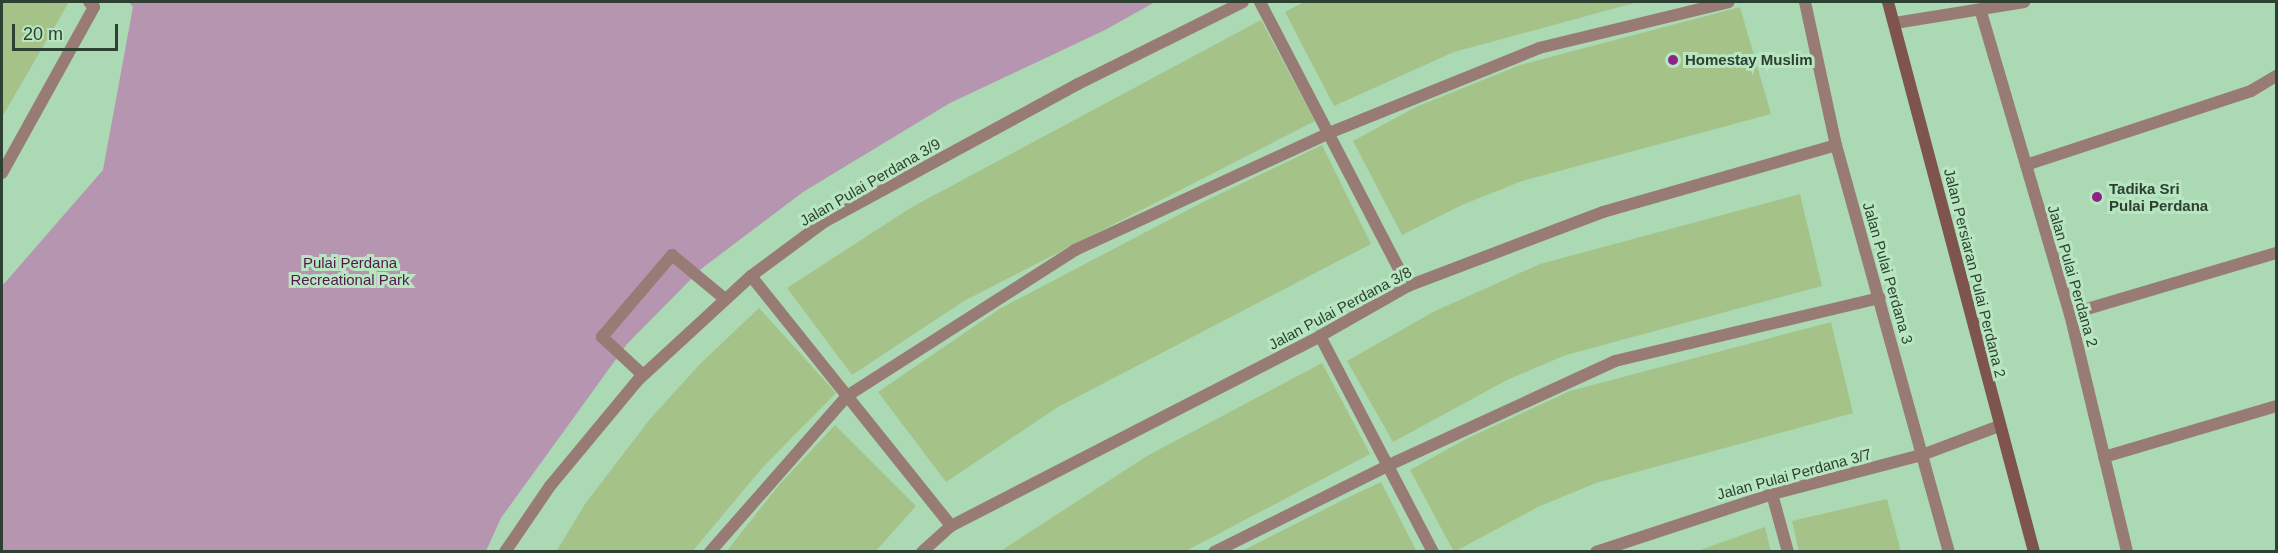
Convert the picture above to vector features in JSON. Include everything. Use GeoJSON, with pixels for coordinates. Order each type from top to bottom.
{"type":"FeatureCollection","features":[{"type":"Feature","properties":{"kind":"street","name":"Jalan Pulai Perdana 3/9"},"geometry":{"type":"LineString","coordinates":[[506,552],[550,486],[643,375],[751,276],[824,222],[1072,87],[1243,2]]}},
{"type":"Feature","properties":{"kind":"street"},"geometry":{"type":"LineString","coordinates":[[1260,2],[1408,286]]}},
{"type":"Feature","properties":{"kind":"street"},"geometry":{"type":"LineString","coordinates":[[710,552],[847,396],[1075,250],[1329,133],[1539,48],[1729,2]]}},
{"type":"Feature","properties":{"kind":"street","name":"Jalan Pulai Perdana 3"},"geometry":{"type":"LineString","coordinates":[[1805,2],[1836,145],[1949,552]]}},
{"type":"Feature","properties":{"kind":"street","name":"Jalan Persiaran Pulai Perdana 2"},"geometry":{"type":"LineString","coordinates":[[1888,2],[2034,552]]}},
{"type":"Feature","properties":{"kind":"street"},"geometry":{"type":"LineString","coordinates":[[1895,23],[1981,12],[2024,2]]}},
{"type":"Feature","properties":{"kind":"street"},"geometry":{"type":"LineString","coordinates":[[2,173],[92,4]]}},
{"type":"Feature","properties":{"kind":"street","name":"Jalan Pulai Perdana 2"},"geometry":{"type":"LineString","coordinates":[[1981,12],[2070,314],[2127,552]]}},
{"type":"Feature","properties":{"kind":"street"},"geometry":{"type":"LineString","coordinates":[[2026,165],[2251,91],[2277,76]]}},
{"type":"Feature","properties":{"kind":"street","name":"Jalan Pulai Perdana 3/8"},"geometry":{"type":"LineString","coordinates":[[922,552],[951,526],[1320,336],[1408,286],[1603,212],[1836,145]]}},
{"type":"Feature","properties":{"kind":"street"},"geometry":{"type":"LineString","coordinates":[[2070,314],[2277,253]]}},
{"type":"Feature","properties":{"kind":"street"},"geometry":{"type":"LineString","coordinates":[[643,375],[602,337],[672,255],[725,299]]}},
{"type":"Feature","properties":{"kind":"street"},"geometry":{"type":"LineString","coordinates":[[751,276],[951,526]]}},
{"type":"Feature","properties":{"kind":"street"},"geometry":{"type":"LineString","coordinates":[[1214,552],[1389,465],[1615,361],[1880,298]]}},
{"type":"Feature","properties":{"kind":"street"},"geometry":{"type":"LineString","coordinates":[[1320,336],[1433,552]]}},
{"type":"Feature","properties":{"kind":"street"},"geometry":{"type":"LineString","coordinates":[[2104,457],[2277,406]]}},
{"type":"Feature","properties":{"kind":"street","name":"Jalan Pulai Perdana 3/7"},"geometry":{"type":"LineString","coordinates":[[1596,552],[1617,547],[1772,494],[1922,455],[1999,426]]}},
{"type":"Feature","properties":{"kind":"street"},"geometry":{"type":"LineString","coordinates":[[1772,494],[1788,552]]}},
{"type":"Feature","properties":{"kind":"green space","name":"Pulai Perdana Recreational Park"},"geometry":{"type":"Polygon","coordinates":[[[129,2],[1155,2],[1105,30],[950,103],[803,192],[701,269],[627,344],[501,518],[486,551],[2,552],[2,286],[103,170],[133,7],[129,2]]]}},
{"type":"Feature","properties":{"kind":"building"},"geometry":{"type":"Polygon","coordinates":[[[2,2],[69,2],[2,117],[2,2]]]}},
{"type":"Feature","properties":{"kind":"building"},"geometry":{"type":"Polygon","coordinates":[[[1304,2],[1638,2],[1454,52],[1334,106],[1285,12],[1304,2]]]}},
{"type":"Feature","properties":{"kind":"building"},"geometry":{"type":"Polygon","coordinates":[[[1740,7],[1771,114],[1522,181],[1462,205],[1402,235],[1353,141],[1416,107],[1520,65],[1740,7]]]}},
{"type":"Feature","properties":{"kind":"building"},"geometry":{"type":"Polygon","coordinates":[[[1261,20],[1315,121],[964,301],[852,375],[787,288],[912,207],[1261,20]]]}},
{"type":"Feature","properties":{"kind":"building"},"geometry":{"type":"Polygon","coordinates":[[[1322,145],[1371,244],[1058,407],[946,482],[878,392],[1001,308],[1203,202],[1322,145]]]}},
{"type":"Feature","properties":{"kind":"building"},"geometry":{"type":"Polygon","coordinates":[[[1800,194],[1822,286],[1566,355],[1507,380],[1393,442],[1347,361],[1435,311],[1540,264],[1800,194]]]}},
{"type":"Feature","properties":{"kind":"building"},"geometry":{"type":"Polygon","coordinates":[[[759,308],[836,393],[762,468],[692,552],[556,552],[585,504],[650,419],[700,364],[759,308]]]}},
{"type":"Feature","properties":{"kind":"building"},"geometry":{"type":"Polygon","coordinates":[[[1831,322],[1853,413],[1596,483],[1538,507],[1454,552],[1410,470],[1466,439],[1570,391],[1831,322]]]}},
{"type":"Feature","properties":{"kind":"building"},"geometry":{"type":"Polygon","coordinates":[[[1322,363],[1370,454],[1184,552],[999,552],[1147,456],[1322,363]]]}},
{"type":"Feature","properties":{"kind":"building"},"geometry":{"type":"Polygon","coordinates":[[[835,425],[916,506],[875,552],[726,552],[779,485],[835,425]]]}},
{"type":"Feature","properties":{"kind":"building"},"geometry":{"type":"Polygon","coordinates":[[[1381,482],[1417,552],[1240,552],[1347,498],[1381,482]]]}},
{"type":"Feature","properties":{"kind":"building"},"geometry":{"type":"Polygon","coordinates":[[[1887,499],[1901,552],[1799,552],[1792,521],[1887,499]]]}},
{"type":"Feature","properties":{"kind":"building"},"geometry":{"type":"Polygon","coordinates":[[[1765,527],[1771,552],[1697,552],[1697,551],[1765,527]]]}},
{"type":"Feature","properties":{"kind":"place","name":"Homestay Muslim"},"geometry":{"type":"Point","coordinates":[1673,60]}},
{"type":"Feature","properties":{"kind":"place","name":"Tadika Sri Pulai Perdana"},"geometry":{"type":"Point","coordinates":[2097,197]}}]}
